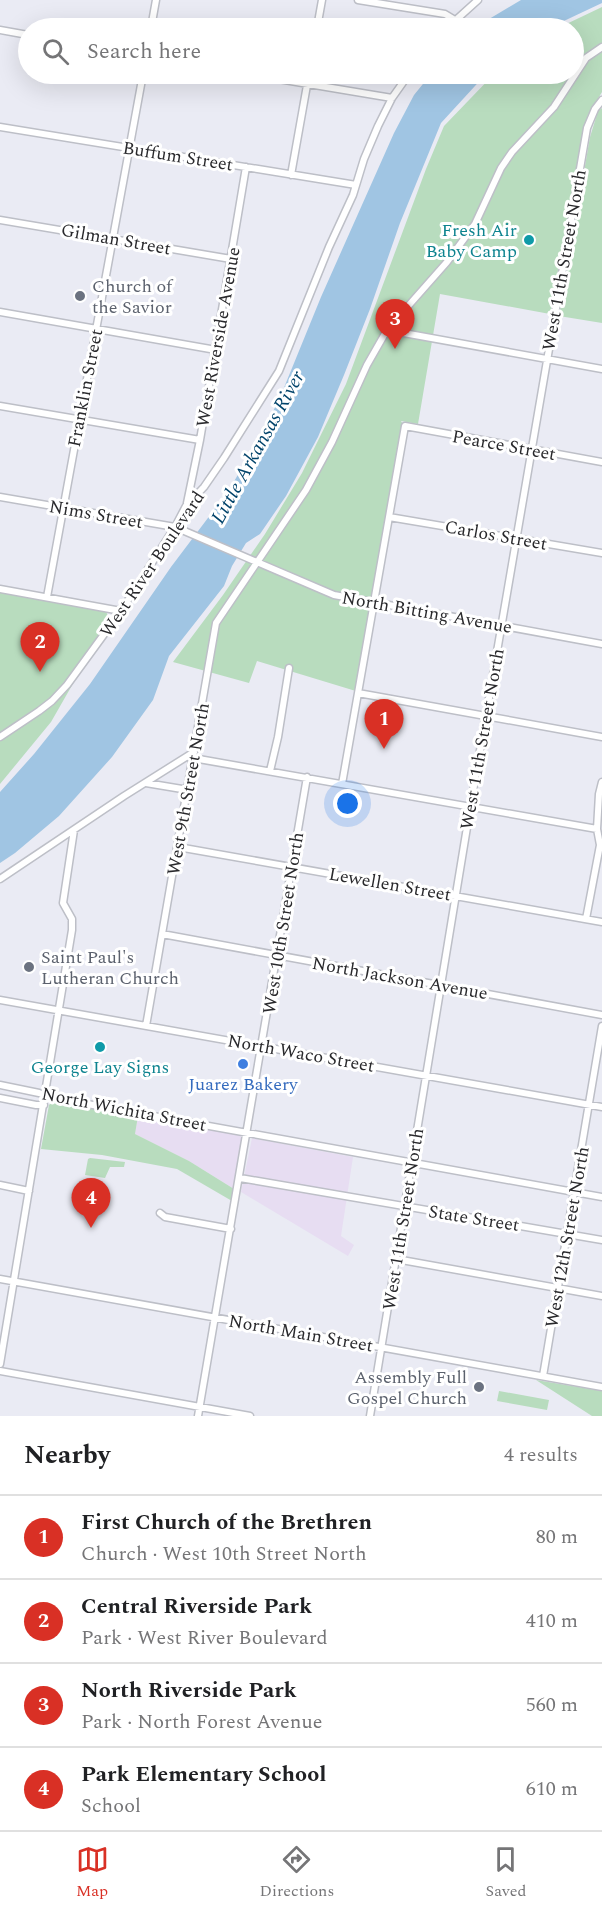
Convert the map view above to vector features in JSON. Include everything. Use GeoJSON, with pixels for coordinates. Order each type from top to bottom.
{"type":"FeatureCollection","features":[{"type":"Feature","properties":{"kind":"street"},"geometry":{"type":"LineString","coordinates":[[153,18],[156,0]]}},
{"type":"Feature","properties":{"kind":"street"},"geometry":{"type":"LineString","coordinates":[[319,18],[322,0]]}},
{"type":"Feature","properties":{"kind":"street"},"geometry":{"type":"LineString","coordinates":[[358,0],[445,14],[452,18]]}},
{"type":"Feature","properties":{"kind":"street"},"geometry":{"type":"LineString","coordinates":[[457,18],[478,0]]}},
{"type":"Feature","properties":{"kind":"street"},"geometry":{"type":"LineString","coordinates":[[0,30],[18,33]]}},
{"type":"Feature","properties":{"kind":"street","name":"West 9th Street North"},"geometry":{"type":"LineString","coordinates":[[584,61],[602,47]]}},
{"type":"Feature","properties":{"kind":"street","name":"Franklin Street"},"geometry":{"type":"LineString","coordinates":[[47,597],[141,84]]}},
{"type":"Feature","properties":{"kind":"street"},"geometry":{"type":"LineString","coordinates":[[291,175],[308,84]]}},
{"type":"Feature","properties":{"kind":"street"},"geometry":{"type":"LineString","coordinates":[[314,84],[392,98]]}},
{"type":"Feature","properties":{"kind":"street","name":"West River Boulevard"},"geometry":{"type":"LineString","coordinates":[[0,737],[52,701],[67,685],[121,611],[186,506],[204,487],[224,458],[284,362],[356,185],[364,159],[392,98],[402,84]]}},
{"type":"Feature","properties":{"kind":"street","name":"West 9th Street North"},"geometry":{"type":"LineString","coordinates":[[146,1026],[216,623],[318,470],[367,365],[387,330],[447,262],[475,224],[501,168],[512,152],[554,107],[569,84]]}},
{"type":"Feature","properties":{"kind":"street","name":"West 11th Street North"},"geometry":{"type":"LineString","coordinates":[[370,1416],[455,896],[587,128],[595,109],[602,100]]}},
{"type":"Feature","properties":{"kind":"street","name":"Buffum Street"},"geometry":{"type":"LineString","coordinates":[[0,127],[356,185]]}},
{"type":"Feature","properties":{"kind":"street","name":"West Riverside Avenue"},"geometry":{"type":"LineString","coordinates":[[186,506],[216,350],[246,167]]}},
{"type":"Feature","properties":{"kind":"street","name":"Gilman Street"},"geometry":{"type":"LineString","coordinates":[[0,220],[231,258]]}},
{"type":"Feature","properties":{"kind":"street"},"geometry":{"type":"LineString","coordinates":[[0,312],[216,350]]}},
{"type":"Feature","properties":{"kind":"street"},"geometry":{"type":"LineString","coordinates":[[387,330],[602,369]]}},
{"type":"Feature","properties":{"kind":"street"},"geometry":{"type":"LineString","coordinates":[[0,406],[200,440]]}},
{"type":"Feature","properties":{"kind":"street","name":"Pearce Street"},"geometry":{"type":"LineString","coordinates":[[389,517],[405,426],[602,462]]}},
{"type":"Feature","properties":{"kind":"street","name":"Nims Street"},"geometry":{"type":"LineString","coordinates":[[0,497],[175,527],[256,563]]}},
{"type":"Feature","properties":{"kind":"street"},"geometry":{"type":"LineString","coordinates":[[342,784],[389,517]]}},
{"type":"Feature","properties":{"kind":"street","name":"Carlos Street"},"geometry":{"type":"LineString","coordinates":[[389,517],[602,553]]}},
{"type":"Feature","properties":{"kind":"street","name":"North Bitting Avenue"},"geometry":{"type":"LineString","coordinates":[[256,563],[334,595],[602,644]]}},
{"type":"Feature","properties":{"kind":"street"},"geometry":{"type":"LineString","coordinates":[[0,589],[121,611]]}},
{"type":"Feature","properties":{"kind":"street"},"geometry":{"type":"LineString","coordinates":[[270,771],[289,668]]}},
{"type":"Feature","properties":{"kind":"street"},"geometry":{"type":"LineString","coordinates":[[358,693],[602,737]]}},
{"type":"Feature","properties":{"kind":"street"},"geometry":{"type":"LineString","coordinates":[[0,879],[146,783],[194,755],[270,771],[597,829]]}},
{"type":"Feature","properties":{"kind":"street","name":"West 10th Street North"},"geometry":{"type":"LineString","coordinates":[[198,1416],[307,777]]}},
{"type":"Feature","properties":{"kind":"street"},"geometry":{"type":"LineString","coordinates":[[586,919],[600,845],[597,829],[602,782]]}},
{"type":"Feature","properties":{"kind":"street"},"geometry":{"type":"LineString","coordinates":[[146,783],[188,790]]}},
{"type":"Feature","properties":{"kind":"street"},"geometry":{"type":"LineString","coordinates":[[0,1364],[72,930],[72,920],[63,903],[74,830]]}},
{"type":"Feature","properties":{"kind":"street","name":"Lewellen Street"},"geometry":{"type":"LineString","coordinates":[[178,847],[602,922]]}},
{"type":"Feature","properties":{"kind":"street","name":"North Jackson Avenue"},"geometry":{"type":"LineString","coordinates":[[162,934],[602,1015]]}},
{"type":"Feature","properties":{"kind":"street","name":"North Waco Street"},"geometry":{"type":"LineString","coordinates":[[0,1000],[602,1107]]}},
{"type":"Feature","properties":{"kind":"street","name":"West 12th Street North"},"geometry":{"type":"LineString","coordinates":[[543,1376],[602,1026]]}},
{"type":"Feature","properties":{"kind":"street","name":"North Wichita Street"},"geometry":{"type":"LineString","coordinates":[[0,1085],[46,1096],[602,1197]]}},
{"type":"Feature","properties":{"kind":"street","name":"North Wichita Street"},"geometry":{"type":"LineString","coordinates":[[0,1098],[44,1105]]}},
{"type":"Feature","properties":{"kind":"street","name":"State Street"},"geometry":{"type":"LineString","coordinates":[[240,1178],[602,1240]]}},
{"type":"Feature","properties":{"kind":"street"},"geometry":{"type":"LineString","coordinates":[[0,1185],[29,1191]]}},
{"type":"Feature","properties":{"kind":"street"},"geometry":{"type":"LineString","coordinates":[[160,1213],[165,1217],[231,1229]]}},
{"type":"Feature","properties":{"kind":"street"},"geometry":{"type":"LineString","coordinates":[[396,1259],[602,1296]]}},
{"type":"Feature","properties":{"kind":"street","name":"North Main Street"},"geometry":{"type":"LineString","coordinates":[[0,1279],[602,1388]]}},
{"type":"Feature","properties":{"kind":"street"},"geometry":{"type":"LineString","coordinates":[[0,1371],[250,1416]]}},
{"type":"Feature","properties":{"kind":"shaded area"},"geometry":{"type":"Polygon","coordinates":[[[138,1116],[240,1135],[242,1139],[234,1189],[189,1161],[135,1134],[138,1116]]]}},
{"type":"Feature","properties":{"kind":"shaded area"},"geometry":{"type":"Polygon","coordinates":[[[252,1138],[353,1157],[341,1236],[354,1245],[348,1256],[241,1192],[252,1138]]]}},
{"type":"Feature","properties":{"kind":"green space"},"geometry":{"type":"Polygon","coordinates":[[[602,7],[602,92],[588,115],[584,127],[550,314],[440,294],[418,424],[401,421],[404,426],[359,692],[257,661],[249,683],[173,662],[265,534],[302,473],[346,384],[444,126],[484,84],[584,84],[584,18],[579,18],[602,7]]]}},
{"type":"Feature","properties":{"kind":"green space"},"geometry":{"type":"Polygon","coordinates":[[[602,108],[602,323],[559,316],[590,137],[598,111],[602,108]]]}},
{"type":"Feature","properties":{"kind":"green space"},"geometry":{"type":"Polygon","coordinates":[[[0,592],[105,610],[110,619],[51,722],[0,784],[0,592]]]}},
{"type":"Feature","properties":{"kind":"green space"},"geometry":{"type":"Polygon","coordinates":[[[53,1101],[138,1116],[135,1134],[189,1161],[234,1189],[232,1201],[177,1169],[102,1155],[41,1149],[49,1105],[53,1101]]]}},
{"type":"Feature","properties":{"kind":"green space"},"geometry":{"type":"Polygon","coordinates":[[[90,1158],[125,1162],[124,1167],[110,1167],[105,1178],[85,1175],[90,1158]]]}},
{"type":"Feature","properties":{"kind":"green space"},"geometry":{"type":"Polygon","coordinates":[[[536,1380],[602,1391],[602,1416],[592,1416],[536,1380]]]}},
{"type":"Feature","properties":{"kind":"green space"},"geometry":{"type":"Polygon","coordinates":[[[499,1391],[549,1400],[547,1410],[497,1401],[499,1391]]]}},
{"type":"Feature","properties":{"kind":"water"},"geometry":{"type":"Polygon","coordinates":[[[521,0],[602,0],[602,3],[570,18],[491,18],[521,0]]]}},
{"type":"Feature","properties":{"kind":"water","name":"Little Arkansas River"},"geometry":{"type":"Polygon","coordinates":[[[423,84],[477,84],[441,123],[318,437],[286,496],[260,534],[246,543],[232,566],[224,586],[169,656],[153,700],[112,757],[59,816],[0,863],[0,792],[90,684],[171,567],[229,490],[264,430],[281,395],[321,297],[394,133],[414,95],[423,84]]]}},
{"type":"Feature","properties":{"kind":"place","name":"Fresh Air Baby Camp"},"geometry":{"type":"Point","coordinates":[529,240]}},
{"type":"Feature","properties":{"kind":"place","name":"Church of the Savior"},"geometry":{"type":"Point","coordinates":[80,296]}},
{"type":"Feature","properties":{"kind":"place","name":"North Riverside Park"},"geometry":{"type":"Point","coordinates":[395,349]}},
{"type":"Feature","properties":{"kind":"place","name":"Central Riverside Park"},"geometry":{"type":"Point","coordinates":[40,672]}},
{"type":"Feature","properties":{"kind":"place","name":"First Church of the Brethren"},"geometry":{"type":"Point","coordinates":[384,749]}},
{"type":"Feature","properties":{"kind":"place","name":"Saint Paul's Lutheran Church"},"geometry":{"type":"Point","coordinates":[29,967]}},
{"type":"Feature","properties":{"kind":"place","name":"George Lay Signs"},"geometry":{"type":"Point","coordinates":[100,1047]}},
{"type":"Feature","properties":{"kind":"place","name":"Juarez Bakery"},"geometry":{"type":"Point","coordinates":[243,1064]}},
{"type":"Feature","properties":{"kind":"place","name":"Park Elementary School"},"geometry":{"type":"Point","coordinates":[91,1228]}},
{"type":"Feature","properties":{"kind":"place","name":"Assembly Full Gospel Church"},"geometry":{"type":"Point","coordinates":[479,1387]}}]}
